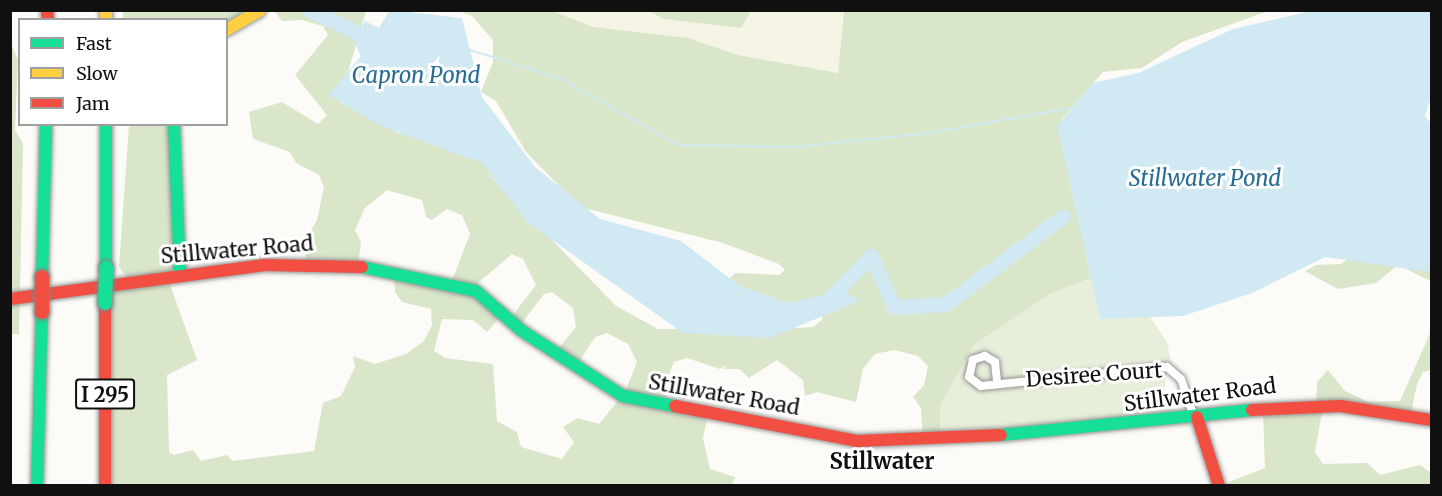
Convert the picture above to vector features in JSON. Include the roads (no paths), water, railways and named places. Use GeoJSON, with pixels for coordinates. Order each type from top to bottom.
{"type":"FeatureCollection","features":[{"type":"Feature","properties":{"kind":"main road"},"geometry":{"type":"LineString","coordinates":[[228,29],[260,10]]}},
{"type":"Feature","properties":{"kind":"main road"},"geometry":{"type":"LineString","coordinates":[[37,486],[46,126]]}},
{"type":"Feature","properties":{"kind":"main road","name":"I 295"},"geometry":{"type":"LineString","coordinates":[[105,486],[106,126]]}},
{"type":"Feature","properties":{"kind":"main road"},"geometry":{"type":"LineString","coordinates":[[174,126],[180,274]]}},
{"type":"Feature","properties":{"kind":"main road","name":"Stillwater Road"},"geometry":{"type":"LineString","coordinates":[[10,299],[180,274],[325,264],[448,280],[476,291],[522,331],[623,396],[857,441],[1046,433],[1327,405],[1431,420]]}},
{"type":"Feature","properties":{"kind":"main road"},"geometry":{"type":"LineString","coordinates":[[1196,417],[1219,486]]}},
{"type":"Feature","properties":{"kind":"main road"},"geometry":{"type":"LineString","coordinates":[[105,422],[110,486]]}},
{"type":"Feature","properties":{"kind":"street","name":"Desiree Court"},"geometry":{"type":"LineString","coordinates":[[997,381],[1167,367],[1181,379],[1196,417]]}},
{"type":"Feature","properties":{"kind":"water","name":"Capron Pond"},"geometry":{"type":"Polygon","coordinates":[[[390,10],[462,18],[482,97],[535,167],[600,219],[681,241],[740,286],[789,303],[843,290],[860,301],[769,338],[683,333],[527,222],[482,163],[381,126],[328,95],[361,56],[354,42],[365,21],[379,28],[390,10]]]}},
{"type":"Feature","properties":{"kind":"water","name":"Stillwater Pond"},"geometry":{"type":"Polygon","coordinates":[[[1316,10],[1431,11],[1431,97],[1425,116],[1432,125],[1431,272],[1325,257],[1252,293],[1183,316],[1100,319],[1057,126],[1093,83],[1138,73],[1233,29],[1316,10]]]}},
{"type":"Feature","properties":{"kind":"waterway"},"geometry":{"type":"LineString","coordinates":[[310,10],[375,41]]}},
{"type":"Feature","properties":{"kind":"waterway"},"geometry":{"type":"LineString","coordinates":[[467,49],[562,79],[678,145],[795,147],[930,133],[1076,107]]}},
{"type":"Feature","properties":{"kind":"waterway"},"geometry":{"type":"LineString","coordinates":[[826,301],[871,256],[894,307],[946,304],[1063,216]]}},
{"type":"Feature","properties":{"kind":"district","name":"Stillwater"},"geometry":{"type":"Point","coordinates":[882,462]}}]}
